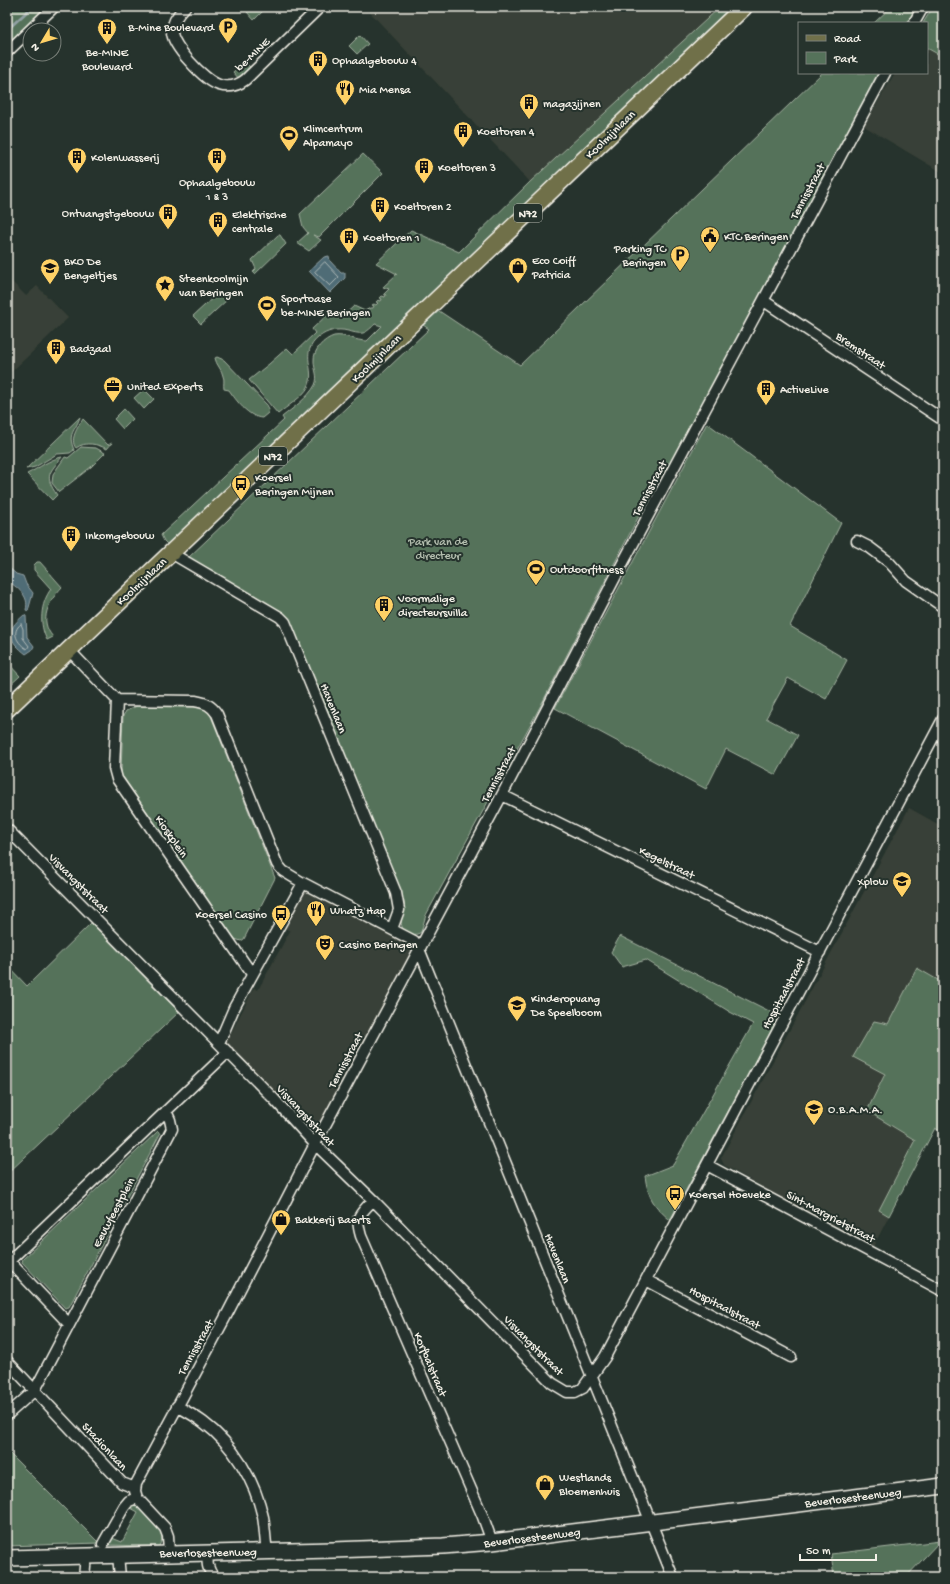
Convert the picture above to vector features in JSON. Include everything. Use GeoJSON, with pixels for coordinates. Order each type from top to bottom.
{"type":"FeatureCollection","features":[{"type":"Feature","properties":{"kind":"main road","name":"Koolmijnlaan"},"geometry":{"type":"LineString","coordinates":[[7,709],[744,7]]}},
{"type":"Feature","properties":{"kind":"street"},"geometry":{"type":"LineString","coordinates":[[7,52],[54,7]]}},
{"type":"Feature","properties":{"kind":"street","name":"be-MINE"},"geometry":{"type":"LineString","coordinates":[[185,7],[173,24],[172,38],[180,50],[210,80],[217,85],[225,87],[233,86],[245,80],[320,7]]}},
{"type":"Feature","properties":{"kind":"street"},"geometry":{"type":"LineString","coordinates":[[915,22],[923,7]]}},
{"type":"Feature","properties":{"kind":"street","name":"Tennisstraat"},"geometry":{"type":"LineString","coordinates":[[103,1544],[124,1507],[136,1493],[177,1406],[225,1318],[315,1144],[502,795],[618,572],[884,74]]}},
{"type":"Feature","properties":{"kind":"street","name":"Bremstraat"},"geometry":{"type":"LineString","coordinates":[[764,301],[943,420]]}},
{"type":"Feature","properties":{"kind":"street"},"geometry":{"type":"LineString","coordinates":[[857,541],[869,547],[889,562],[906,581],[943,607]]}},
{"type":"Feature","properties":{"kind":"street","name":"Havenlaan"},"geometry":{"type":"LineString","coordinates":[[171,553],[280,617],[285,622],[396,893],[399,910],[392,929]]}},
{"type":"Feature","properties":{"kind":"street"},"geometry":{"type":"LineString","coordinates":[[69,650],[116,700],[195,701],[205,702],[212,707],[277,864],[283,871],[303,883],[414,941],[419,949]]}},
{"type":"Feature","properties":{"kind":"street","name":"Kioskplein"},"geometry":{"type":"LineString","coordinates":[[116,700],[114,768],[117,779],[252,974]]}},
{"type":"Feature","properties":{"kind":"street","name":"Hospitaalstraat"},"geometry":{"type":"LineString","coordinates":[[591,1376],[605,1357],[943,719]]}},
{"type":"Feature","properties":{"kind":"street","name":"Kegelstraat"},"geometry":{"type":"LineString","coordinates":[[502,795],[820,952]]}},
{"type":"Feature","properties":{"kind":"street","name":"Visvangststraat"},"geometry":{"type":"LineString","coordinates":[[7,829],[228,1052],[315,1144],[373,1200],[552,1383],[567,1392],[575,1392],[584,1388],[591,1376]]}},
{"type":"Feature","properties":{"kind":"street"},"geometry":{"type":"LineString","coordinates":[[219,1043],[234,1008],[303,883]]}},
{"type":"Feature","properties":{"kind":"street","name":"Havenlaan"},"geometry":{"type":"LineString","coordinates":[[419,949],[673,1577]]}},
{"type":"Feature","properties":{"kind":"street","name":"Eeuwfeestplein"},"geometry":{"type":"LineString","coordinates":[[69,1324],[8,1262],[228,1052]]}},
{"type":"Feature","properties":{"kind":"street","name":"Eeuwfeestplein"},"geometry":{"type":"LineString","coordinates":[[7,1415],[34,1390],[172,1129],[166,1111]]}},
{"type":"Feature","properties":{"kind":"street","name":"Sint-Margrietstraat"},"geometry":{"type":"LineString","coordinates":[[707,1165],[943,1291]]}},
{"type":"Feature","properties":{"kind":"street","name":"Korfbalstraat"},"geometry":{"type":"LineString","coordinates":[[373,1200],[359,1216],[357,1222],[361,1236],[492,1542]]}},
{"type":"Feature","properties":{"kind":"street","name":"Hospitaalstraat"},"geometry":{"type":"LineString","coordinates":[[646,1280],[791,1357]]}},
{"type":"Feature","properties":{"kind":"street","name":"Stadionlaan"},"geometry":{"type":"LineString","coordinates":[[7,1361],[122,1483],[136,1493],[165,1528],[168,1536],[169,1553]]}},
{"type":"Feature","properties":{"kind":"street"},"geometry":{"type":"LineString","coordinates":[[177,1406],[203,1422],[223,1439],[237,1457],[256,1496],[263,1518],[267,1551]]}},
{"type":"Feature","properties":{"kind":"street","name":"Beverlosesteenweg"},"geometry":{"type":"LineString","coordinates":[[7,1558],[443,1546],[492,1542],[652,1523],[943,1486]]}},
{"type":"Feature","properties":{"kind":"street"},"geometry":{"type":"LineString","coordinates":[[208,1552],[207,1566],[214,1577]]}},
{"type":"Feature","properties":{"kind":"street"},"geometry":{"type":"LineString","coordinates":[[118,1555],[120,1577]]}},
{"type":"Feature","properties":{"kind":"street"},"geometry":{"type":"LineString","coordinates":[[84,1577],[86,1556]]}},
{"type":"Feature","properties":{"kind":"shaded area","name":"magazijnen"},"geometry":{"type":"Polygon","coordinates":[[[365,7],[720,7],[530,182],[365,7]]]}},
{"type":"Feature","properties":{"kind":"shaded area"},"geometry":{"type":"Polygon","coordinates":[[[928,49],[943,57],[943,173],[864,126],[894,74],[928,74],[928,49]]]}},
{"type":"Feature","properties":{"kind":"shaded area"},"geometry":{"type":"Polygon","coordinates":[[[10,280],[26,296],[37,286],[68,318],[7,376],[7,283],[10,280]]]}},
{"type":"Feature","properties":{"kind":"shaded area","name":"O.B.A.M.A."},"geometry":{"type":"Polygon","coordinates":[[[909,808],[943,827],[943,983],[917,969],[888,1024],[885,1074],[867,1111],[915,1140],[879,1210],[889,1216],[872,1249],[724,1165],[721,1158],[909,808]]]}},
{"type":"Feature","properties":{"kind":"shaded area"},"geometry":{"type":"Polygon","coordinates":[[[307,890],[407,942],[411,951],[321,1125],[314,1131],[308,1130],[225,1042],[226,1036],[229,1037],[254,988],[258,990],[290,931],[285,928],[301,900],[297,898],[307,890]]]}},
{"type":"Feature","properties":{"kind":"green space"},"geometry":{"type":"Polygon","coordinates":[[[7,7],[41,7],[39,8],[43,13],[33,22],[22,22],[22,33],[7,47],[7,7]]]}},
{"type":"Feature","properties":{"kind":"green space"},"geometry":{"type":"Polygon","coordinates":[[[252,7],[263,7],[265,9],[254,20],[247,12],[252,7]]]}},
{"type":"Feature","properties":{"kind":"green space"},"geometry":{"type":"Polygon","coordinates":[[[720,7],[731,7],[168,545],[164,541],[161,535],[284,420],[282,417],[312,390],[316,382],[314,357],[317,349],[323,342],[334,336],[367,341],[382,326],[375,324],[363,333],[344,330],[332,331],[319,337],[310,349],[309,356],[311,374],[308,387],[299,398],[278,414],[249,380],[287,348],[293,354],[315,333],[312,329],[327,315],[341,318],[354,306],[365,311],[373,308],[374,306],[372,305],[376,305],[378,300],[381,301],[382,299],[380,298],[382,296],[385,297],[386,295],[384,294],[389,289],[383,287],[397,274],[376,263],[411,230],[459,252],[530,182],[720,7]]]}},
{"type":"Feature","properties":{"kind":"green space"},"geometry":{"type":"Polygon","coordinates":[[[891,7],[916,7],[908,22],[875,22],[891,7]]]}},
{"type":"Feature","properties":{"kind":"green space"},"geometry":{"type":"Polygon","coordinates":[[[933,7],[943,7],[943,57],[928,49],[928,22],[924,22],[933,7]]]}},
{"type":"Feature","properties":{"kind":"green space"},"geometry":{"type":"Polygon","coordinates":[[[360,35],[368,44],[357,54],[349,46],[360,35]]]}},
{"type":"Feature","properties":{"kind":"green space"},"geometry":{"type":"Polygon","coordinates":[[[245,62],[252,69],[240,80],[233,72],[245,62]]]}},
{"type":"Feature","properties":{"kind":"green space","name":"Park van de directeur"},"geometry":{"type":"Polygon","coordinates":[[[821,74],[877,74],[669,465],[658,479],[541,705],[426,915],[421,932],[418,934],[412,934],[402,927],[401,923],[404,902],[294,631],[188,558],[429,329],[423,325],[439,311],[520,365],[821,74]]]}},
{"type":"Feature","properties":{"kind":"green space"},"geometry":{"type":"Polygon","coordinates":[[[363,154],[383,173],[319,237],[313,235],[321,240],[309,251],[297,243],[308,233],[303,227],[300,214],[363,154]]]}},
{"type":"Feature","properties":{"kind":"green space"},"geometry":{"type":"Polygon","coordinates":[[[278,235],[280,235],[286,244],[255,274],[253,272],[256,269],[252,260],[278,235]]]}},
{"type":"Feature","properties":{"kind":"green space"},"geometry":{"type":"Polygon","coordinates":[[[222,293],[228,299],[201,324],[193,316],[217,294],[222,293]]]}},
{"type":"Feature","properties":{"kind":"green space"},"geometry":{"type":"Polygon","coordinates":[[[217,357],[224,360],[267,405],[269,409],[268,413],[262,418],[252,415],[239,403],[229,390],[224,389],[224,378],[215,358],[217,357]]]}},
{"type":"Feature","properties":{"kind":"green space"},"geometry":{"type":"Polygon","coordinates":[[[144,389],[154,399],[144,409],[134,398],[144,389]]]}},
{"type":"Feature","properties":{"kind":"green space"},"geometry":{"type":"Polygon","coordinates":[[[124,409],[133,419],[123,429],[114,419],[124,409]]]}},
{"type":"Feature","properties":{"kind":"green space"},"geometry":{"type":"Polygon","coordinates":[[[80,417],[72,433],[71,440],[74,450],[70,453],[57,454],[35,467],[26,469],[80,417]]]}},
{"type":"Feature","properties":{"kind":"green space"},"geometry":{"type":"Polygon","coordinates":[[[83,419],[108,445],[112,443],[107,449],[92,444],[83,444],[76,448],[73,441],[77,429],[83,419]]]}},
{"type":"Feature","properties":{"kind":"green space"},"geometry":{"type":"Polygon","coordinates":[[[707,423],[841,523],[790,626],[847,660],[826,699],[788,678],[766,718],[798,735],[776,775],[726,749],[706,789],[555,708],[707,423]]]}},
{"type":"Feature","properties":{"kind":"green space"},"geometry":{"type":"Polygon","coordinates":[[[81,447],[96,448],[105,453],[91,467],[59,492],[52,483],[53,474],[65,457],[68,458],[81,447]]]}},
{"type":"Feature","properties":{"kind":"green space"},"geometry":{"type":"Polygon","coordinates":[[[62,457],[51,471],[49,479],[57,495],[52,500],[27,474],[62,457]]]}},
{"type":"Feature","properties":{"kind":"green space"},"geometry":{"type":"Polygon","coordinates":[[[37,562],[40,562],[62,587],[49,604],[47,611],[46,624],[53,637],[47,640],[44,634],[42,614],[47,595],[51,589],[34,570],[34,565],[37,562]]]}},
{"type":"Feature","properties":{"kind":"green space"},"geometry":{"type":"Polygon","coordinates":[[[7,662],[20,676],[7,688],[7,662]]]}},
{"type":"Feature","properties":{"kind":"green space"},"geometry":{"type":"Polygon","coordinates":[[[137,706],[202,707],[209,711],[275,878],[244,939],[241,941],[235,939],[121,774],[123,716],[126,711],[137,706]]]}},
{"type":"Feature","properties":{"kind":"green space"},"geometry":{"type":"Polygon","coordinates":[[[91,923],[179,1012],[7,1174],[7,965],[27,986],[91,923]]]}},
{"type":"Feature","properties":{"kind":"green space"},"geometry":{"type":"Polygon","coordinates":[[[620,936],[779,1016],[670,1220],[656,1206],[650,1196],[645,1176],[673,1165],[753,1024],[730,1012],[646,960],[622,967],[611,952],[620,936]]]}},
{"type":"Feature","properties":{"kind":"green space"},"geometry":{"type":"Polygon","coordinates":[[[917,968],[943,983],[943,1133],[935,1128],[889,1216],[879,1210],[915,1140],[867,1111],[885,1074],[853,1057],[874,1021],[888,1024],[917,968]]]}},
{"type":"Feature","properties":{"kind":"green space"},"geometry":{"type":"Polygon","coordinates":[[[158,1131],[160,1134],[69,1307],[65,1308],[22,1262],[23,1259],[158,1131]]]}},
{"type":"Feature","properties":{"kind":"green space"},"geometry":{"type":"Polygon","coordinates":[[[7,1451],[99,1543],[7,1546],[7,1451]]]}},
{"type":"Feature","properties":{"kind":"green space"},"geometry":{"type":"Polygon","coordinates":[[[136,1504],[161,1531],[162,1540],[159,1546],[105,1545],[106,1542],[112,1538],[122,1542],[138,1512],[129,1507],[136,1504]]]}},
{"type":"Feature","properties":{"kind":"green space"},"geometry":{"type":"Polygon","coordinates":[[[940,1541],[906,1577],[834,1577],[831,1554],[940,1541]]]}},
{"type":"Feature","properties":{"kind":"water"},"geometry":{"type":"Polygon","coordinates":[[[329,256],[330,261],[341,273],[345,273],[345,278],[330,293],[309,271],[324,257],[329,256]]]}},
{"type":"Feature","properties":{"kind":"water"},"geometry":{"type":"Polygon","coordinates":[[[7,566],[16,574],[23,576],[26,584],[33,593],[28,611],[26,610],[26,600],[22,592],[7,580],[7,566]]]}},
{"type":"Feature","properties":{"kind":"water"},"geometry":{"type":"Polygon","coordinates":[[[24,615],[26,616],[27,637],[34,646],[32,650],[26,654],[16,645],[11,636],[12,628],[24,615]]]}},
{"type":"Feature","properties":{"kind":"waterway"},"geometry":{"type":"LineString","coordinates":[[7,30],[32,7]]}},
{"type":"Feature","properties":{"kind":"place","name":"B-Mine Boulevard"},"geometry":{"type":"Point","coordinates":[228,44]}},
{"type":"Feature","properties":{"kind":"place","name":"Be-MINE Boulevard"},"geometry":{"type":"Point","coordinates":[107,45]}},
{"type":"Feature","properties":{"kind":"place","name":"Ophaalgebouw 4"},"geometry":{"type":"Point","coordinates":[318,77]}},
{"type":"Feature","properties":{"kind":"place","name":"Mia Mensa"},"geometry":{"type":"Point","coordinates":[345,106]}},
{"type":"Feature","properties":{"kind":"place","name":"magazijnen"},"geometry":{"type":"Point","coordinates":[529,120]}},
{"type":"Feature","properties":{"kind":"place","name":"Koeltoren 4"},"geometry":{"type":"Point","coordinates":[463,148]}},
{"type":"Feature","properties":{"kind":"place","name":"Klimcentrum Alpamayo"},"geometry":{"type":"Point","coordinates":[289,152]}},
{"type":"Feature","properties":{"kind":"place","name":"Kolenwasserij"},"geometry":{"type":"Point","coordinates":[77,174]}},
{"type":"Feature","properties":{"kind":"place","name":"Ophaalgebouw 1 & 3"},"geometry":{"type":"Point","coordinates":[217,174]}},
{"type":"Feature","properties":{"kind":"place","name":"Koeltoren 3"},"geometry":{"type":"Point","coordinates":[424,184]}},
{"type":"Feature","properties":{"kind":"place","name":"Koeltoren 2"},"geometry":{"type":"Point","coordinates":[380,223]}},
{"type":"Feature","properties":{"kind":"place","name":"Ontvangstgebouw"},"geometry":{"type":"Point","coordinates":[168,230]}},
{"type":"Feature","properties":{"kind":"place","name":"Elektrische centrale"},"geometry":{"type":"Point","coordinates":[218,238]}},
{"type":"Feature","properties":{"kind":"place","name":"KTC Beringen"},"geometry":{"type":"Point","coordinates":[710,253]}},
{"type":"Feature","properties":{"kind":"place","name":"Koeltoren 1"},"geometry":{"type":"Point","coordinates":[349,254]}},
{"type":"Feature","properties":{"kind":"place","name":"Parking TC Beringen"},"geometry":{"type":"Point","coordinates":[680,272]}},
{"type":"Feature","properties":{"kind":"place","name":"Eco Coiff Patricia"},"geometry":{"type":"Point","coordinates":[518,284]}},
{"type":"Feature","properties":{"kind":"place","name":"BKO De Bengeltjes"},"geometry":{"type":"Point","coordinates":[50,285]}},
{"type":"Feature","properties":{"kind":"place","name":"Steenkoolmijn van Beringen"},"geometry":{"type":"Point","coordinates":[165,302]}},
{"type":"Feature","properties":{"kind":"place","name":"Sportoase be-MINE Beringen"},"geometry":{"type":"Point","coordinates":[267,322]}},
{"type":"Feature","properties":{"kind":"place","name":"Badzaal"},"geometry":{"type":"Point","coordinates":[56,365]}},
{"type":"Feature","properties":{"kind":"place","name":"United Experts"},"geometry":{"type":"Point","coordinates":[113,403]}},
{"type":"Feature","properties":{"kind":"place","name":"ActiveLive"},"geometry":{"type":"Point","coordinates":[766,406]}},
{"type":"Feature","properties":{"kind":"place","name":"Koersel Beringen Mijnen"},"geometry":{"type":"Point","coordinates":[241,501]}},
{"type":"Feature","properties":{"kind":"place","name":"Inkomgebouw"},"geometry":{"type":"Point","coordinates":[71,552]}},
{"type":"Feature","properties":{"kind":"place","name":"Outdoorfitness"},"geometry":{"type":"Point","coordinates":[536,586]}},
{"type":"Feature","properties":{"kind":"place","name":"Voormalige directeursvilla"},"geometry":{"type":"Point","coordinates":[384,622]}},
{"type":"Feature","properties":{"kind":"place","name":"Xplow"},"geometry":{"type":"Point","coordinates":[902,898]}},
{"type":"Feature","properties":{"kind":"place","name":"Whatz Hap"},"geometry":{"type":"Point","coordinates":[316,927]}},
{"type":"Feature","properties":{"kind":"place","name":"Koersel Casino"},"geometry":{"type":"Point","coordinates":[281,931]}},
{"type":"Feature","properties":{"kind":"place","name":"Casino Beringen"},"geometry":{"type":"Point","coordinates":[325,961]}},
{"type":"Feature","properties":{"kind":"place","name":"Kinderopvang De Speelboom"},"geometry":{"type":"Point","coordinates":[517,1022]}},
{"type":"Feature","properties":{"kind":"place","name":"O.B.A.M.A."},"geometry":{"type":"Point","coordinates":[814,1126]}},
{"type":"Feature","properties":{"kind":"place","name":"Koersel Hoeveke"},"geometry":{"type":"Point","coordinates":[675,1211]}},
{"type":"Feature","properties":{"kind":"place","name":"Bakkerij Baerts"},"geometry":{"type":"Point","coordinates":[281,1236]}},
{"type":"Feature","properties":{"kind":"place","name":"Westlands Bloemenhuis"},"geometry":{"type":"Point","coordinates":[545,1501]}}]}
